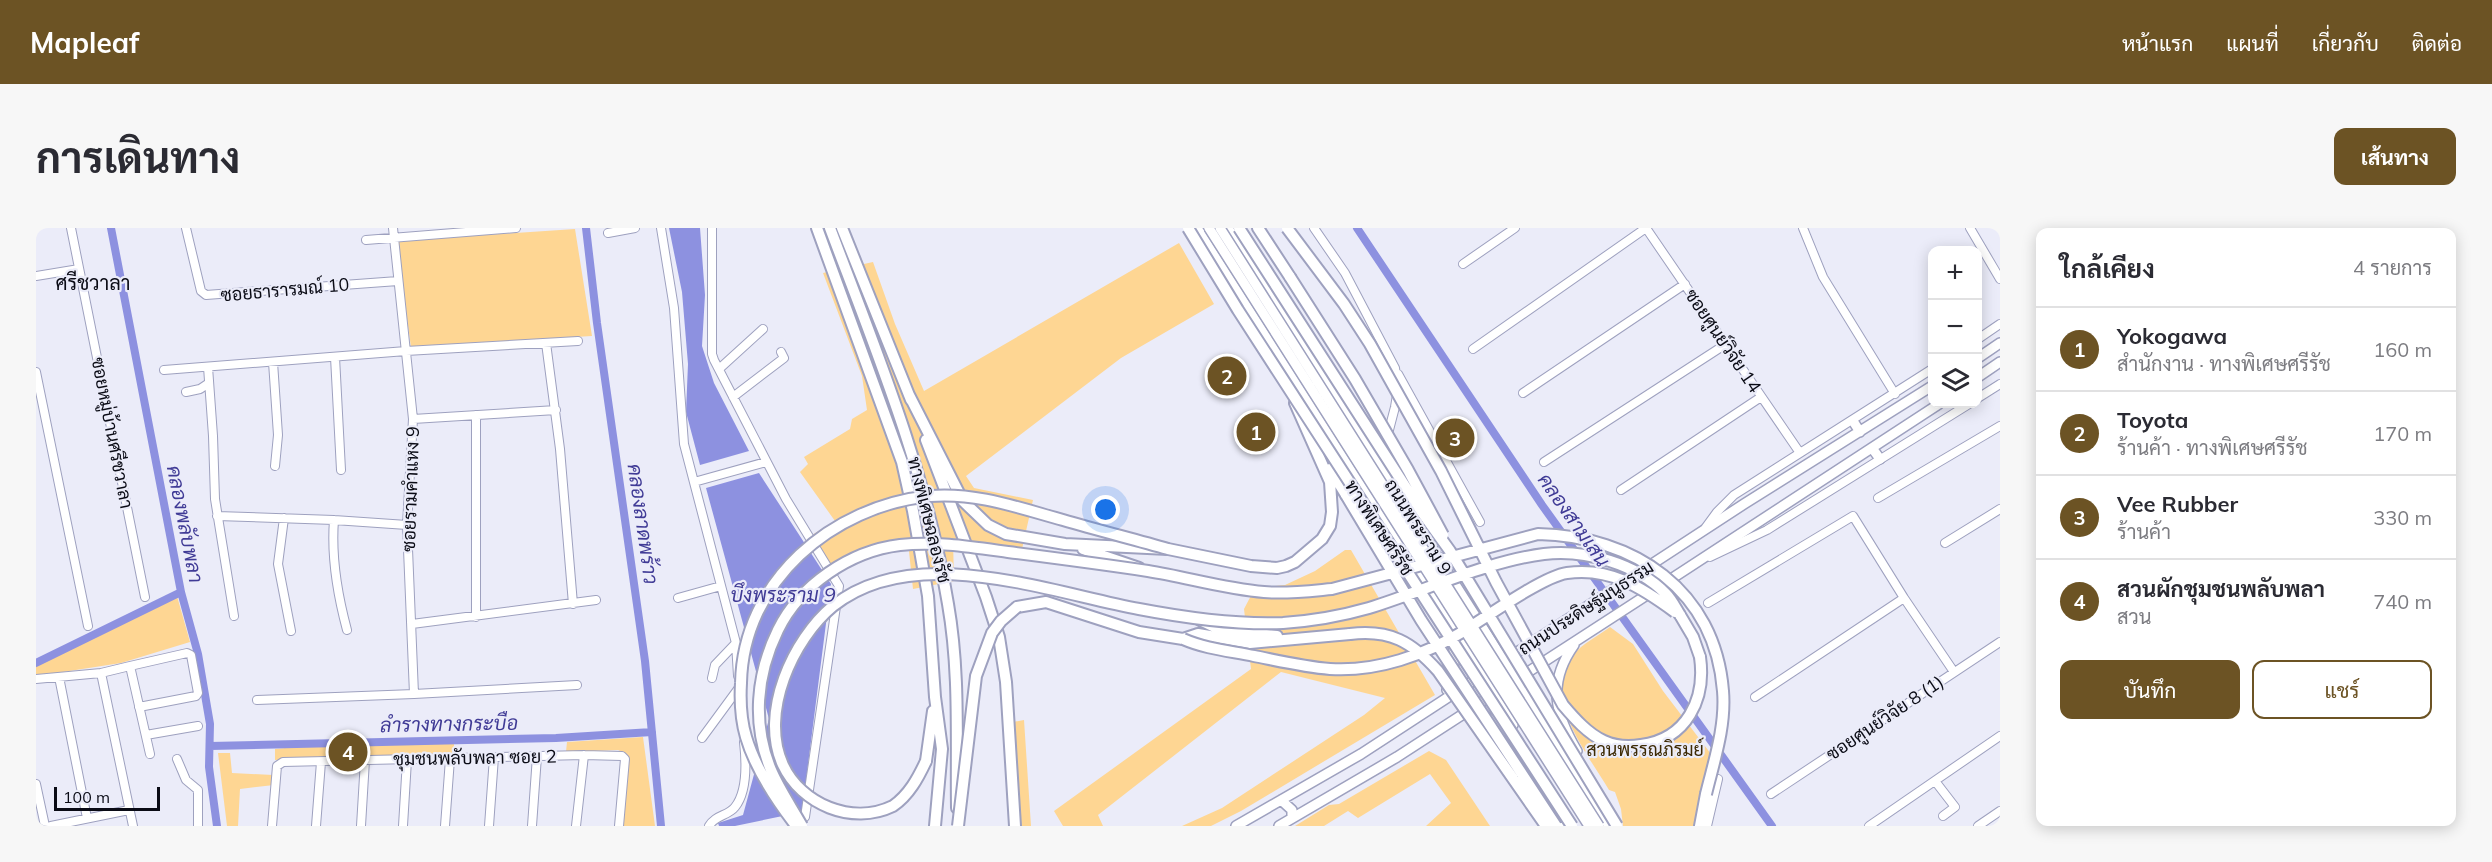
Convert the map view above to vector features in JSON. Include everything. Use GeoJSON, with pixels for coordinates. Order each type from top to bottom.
{"type":"FeatureCollection","features":[{"type":"Feature","properties":{"kind":"highway","name":"ทางพิเศษฉลองรัช"},"geometry":{"type":"LineString","coordinates":[[817,228],[902,462],[928,596],[935,697],[942,749],[935,826]]}},
{"type":"Feature","properties":{"kind":"highway","name":"ทางพิเศษฉลองรัช"},"geometry":{"type":"LineString","coordinates":[[830,228],[900,412],[929,507],[949,605],[954,647],[958,731],[957,826]]}},
{"type":"Feature","properties":{"kind":"highway"},"geometry":{"type":"LineString","coordinates":[[842,228],[909,395],[999,637],[1006,682],[1015,826]]}},
{"type":"Feature","properties":{"kind":"highway","name":"ทางพิเศษศรีรัช"},"geometry":{"type":"LineString","coordinates":[[1188,228],[1572,826]]}},
{"type":"Feature","properties":{"kind":"highway"},"geometry":{"type":"LineString","coordinates":[[1239,228],[1406,488],[1450,551],[1608,825]]}},
{"type":"Feature","properties":{"kind":"highway"},"geometry":{"type":"LineString","coordinates":[[1258,228],[1355,379],[1436,518],[1450,551]]}},
{"type":"Feature","properties":{"kind":"highway"},"geometry":{"type":"LineString","coordinates":[[935,697],[926,761],[907,794],[892,806],[861,817],[844,815],[821,807],[803,793],[783,764],[777,738],[776,714],[787,669],[812,627],[833,607],[872,584],[904,576],[951,574],[1024,584],[1200,620],[1259,624],[1322,619],[1372,607],[1505,562],[1536,555],[1563,553],[1617,564],[1647,578],[1667,596],[1693,637],[1700,657],[1702,675],[1697,702],[1684,725],[1671,735],[1652,744],[1632,746],[1604,741],[1572,716],[1563,705],[1516,620],[1441,471],[1370,344],[1344,303],[1287,228]]}},
{"type":"Feature","properties":{"kind":"highway"},"geometry":{"type":"LineString","coordinates":[[795,826],[773,794],[746,736],[740,700],[743,648],[757,609],[783,572],[819,537],[856,516],[890,503],[930,496],[965,495],[1168,549],[1251,567],[1277,568],[1295,562],[1322,539],[1330,526],[1332,512],[1330,482],[1285,381]]}},
{"type":"Feature","properties":{"kind":"highway"},"geometry":{"type":"LineString","coordinates":[[909,395],[955,488],[972,512],[988,525],[1006,534],[1065,544],[1168,549]]}},
{"type":"Feature","properties":{"kind":"highway"},"geometry":{"type":"LineString","coordinates":[[1317,417],[1320,441],[1329,467],[1421,620],[1556,826]]}},
{"type":"Feature","properties":{"kind":"highway"},"geometry":{"type":"LineString","coordinates":[[802,826],[772,772],[760,734],[759,689],[763,665],[781,624],[797,601],[831,571],[874,550],[899,545],[947,543],[1148,571],[1264,592],[1304,592],[1332,589],[1538,534],[1574,536],[1616,547],[1655,568],[1675,585],[1695,610],[1710,639],[1718,663],[1724,711],[1700,826]]}},
{"type":"Feature","properties":{"kind":"highway"},"geometry":{"type":"LineString","coordinates":[[1065,544],[1148,571]]}},
{"type":"Feature","properties":{"kind":"highway"},"geometry":{"type":"LineString","coordinates":[[957,826],[979,668],[992,633],[1001,621],[1017,607],[1046,602],[1139,632],[1183,639],[1199,646],[1332,669],[1368,667],[1401,660],[1444,644],[1564,573],[1604,573],[1624,580],[1643,589],[1680,615]]}},
{"type":"Feature","properties":{"kind":"highway"},"geometry":{"type":"LineString","coordinates":[[1200,620],[1223,632],[1307,639]]}},
{"type":"Feature","properties":{"kind":"highway"},"geometry":{"type":"LineString","coordinates":[[1183,639],[1198,634],[1250,643],[1376,633],[1399,639],[1421,653],[1438,671],[1546,826]]}},
{"type":"Feature","properties":{"kind":"main road","name":"ถนนพระราม 9"},"geometry":{"type":"LineString","coordinates":[[1197,228],[1577,826]]}},
{"type":"Feature","properties":{"kind":"main road","name":"ถนนพระราม 9"},"geometry":{"type":"LineString","coordinates":[[1209,228],[1589,826]]}},
{"type":"Feature","properties":{"kind":"main road","name":"ถนนพระราม 9"},"geometry":{"type":"LineString","coordinates":[[1220,228],[1608,825]]}},
{"type":"Feature","properties":{"kind":"main road","name":"ถนนพระราม 9"},"geometry":{"type":"LineString","coordinates":[[1228,228],[1608,825]]}},
{"type":"Feature","properties":{"kind":"main road"},"geometry":{"type":"LineString","coordinates":[[1982,355],[1998,344]]}},
{"type":"Feature","properties":{"kind":"main road"},"geometry":{"type":"LineString","coordinates":[[1982,375],[2000,362]]}},
{"type":"Feature","properties":{"kind":"main road","name":"ถนนประดิษฐ์มนูธรรม"},"geometry":{"type":"LineString","coordinates":[[1236,826],[1361,754],[1928,389]]}},
{"type":"Feature","properties":{"kind":"main road","name":"ถนนประดิษฐ์มนูธรรม"},"geometry":{"type":"LineString","coordinates":[[1279,826],[1397,757],[1933,408]]}},
{"type":"Feature","properties":{"kind":"main road"},"geometry":{"type":"LineString","coordinates":[[1853,421],[1860,432]]}},
{"type":"Feature","properties":{"kind":"main road"},"geometry":{"type":"LineString","coordinates":[[1872,448],[1880,459]]}},
{"type":"Feature","properties":{"kind":"main road"},"geometry":{"type":"LineString","coordinates":[[1444,569],[1464,583],[1482,601],[1507,639],[1514,646],[1523,649]]}},
{"type":"Feature","properties":{"kind":"main road"},"geometry":{"type":"LineString","coordinates":[[1443,701],[1454,663],[1454,633]]}},
{"type":"Feature","properties":{"kind":"main road"},"geometry":{"type":"LineString","coordinates":[[1577,640],[1565,657],[1558,675],[1557,708],[1564,727],[1608,806],[1608,825]]}},
{"type":"Feature","properties":{"kind":"main road"},"geometry":{"type":"LineString","coordinates":[[1462,715],[1474,712],[1486,715],[1498,724],[1565,826]]}},
{"type":"Feature","properties":{"kind":"main road"},"geometry":{"type":"LineString","coordinates":[[1552,786],[1559,772],[1566,770],[1575,772]]}},
{"type":"Feature","properties":{"kind":"main road"},"geometry":{"type":"LineString","coordinates":[[1541,790],[1560,800]]}},
{"type":"Feature","properties":{"kind":"main road"},"geometry":{"type":"LineString","coordinates":[[1281,800],[1292,810],[1292,817]]}},
{"type":"Feature","properties":{"kind":"street","name":"ซอยหมู่บ้านศรีชวาลา"},"geometry":{"type":"LineString","coordinates":[[71,228],[145,597]]}},
{"type":"Feature","properties":{"kind":"street","name":"ซอยธารารมณ์ 10"},"geometry":{"type":"LineString","coordinates":[[186,228],[201,291],[206,295],[398,281]]}},
{"type":"Feature","properties":{"kind":"street"},"geometry":{"type":"LineString","coordinates":[[366,240],[393,232],[516,228]]}},
{"type":"Feature","properties":{"kind":"street"},"geometry":{"type":"LineString","coordinates":[[608,232],[634,228]]}},
{"type":"Feature","properties":{"kind":"street"},"geometry":{"type":"LineString","coordinates":[[662,228],[674,308],[684,444],[736,643],[738,690],[745,752],[745,775],[741,795],[735,807],[714,819],[709,826]]}},
{"type":"Feature","properties":{"kind":"street"},"geometry":{"type":"LineString","coordinates":[[712,228],[712,354],[766,462],[839,586],[805,817],[795,826]]}},
{"type":"Feature","properties":{"kind":"street"},"geometry":{"type":"LineString","coordinates":[[1314,228],[1345,273],[1480,522]]}},
{"type":"Feature","properties":{"kind":"street"},"geometry":{"type":"LineString","coordinates":[[1463,264],[1515,228]]}},
{"type":"Feature","properties":{"kind":"street"},"geometry":{"type":"LineString","coordinates":[[1473,349],[1646,228]]}},
{"type":"Feature","properties":{"kind":"street","name":"ซอยศูนย์วิจัย 14"},"geometry":{"type":"LineString","coordinates":[[1646,228],[1800,453]]}},
{"type":"Feature","properties":{"kind":"street"},"geometry":{"type":"LineString","coordinates":[[1803,228],[1824,276],[1895,394]]}},
{"type":"Feature","properties":{"kind":"street"},"geometry":{"type":"LineString","coordinates":[[1970,228],[2000,278]]}},
{"type":"Feature","properties":{"kind":"street","name":"ซอยรามคำแหง 9"},"geometry":{"type":"LineString","coordinates":[[393,232],[413,419],[407,525],[414,694]]}},
{"type":"Feature","properties":{"kind":"street"},"geometry":{"type":"LineString","coordinates":[[40,276],[80,269]]}},
{"type":"Feature","properties":{"kind":"street"},"geometry":{"type":"LineString","coordinates":[[1523,393],[1685,284]]}},
{"type":"Feature","properties":{"kind":"street"},"geometry":{"type":"LineString","coordinates":[[1982,336],[2000,324]]}},
{"type":"Feature","properties":{"kind":"street"},"geometry":{"type":"LineString","coordinates":[[719,369],[763,329]]}},
{"type":"Feature","properties":{"kind":"street"},"geometry":{"type":"LineString","coordinates":[[164,370],[406,351],[578,341]]}},
{"type":"Feature","properties":{"kind":"street"},"geometry":{"type":"LineString","coordinates":[[546,343],[556,410],[573,603]]}},
{"type":"Feature","properties":{"kind":"street"},"geometry":{"type":"LineString","coordinates":[[1544,462],[1726,345]]}},
{"type":"Feature","properties":{"kind":"street"},"geometry":{"type":"LineString","coordinates":[[733,397],[784,358],[781,352]]}},
{"type":"Feature","properties":{"kind":"street"},"geometry":{"type":"LineString","coordinates":[[335,357],[341,470]]}},
{"type":"Feature","properties":{"kind":"street"},"geometry":{"type":"LineString","coordinates":[[273,362],[278,435],[275,466]]}},
{"type":"Feature","properties":{"kind":"street"},"geometry":{"type":"LineString","coordinates":[[208,367],[217,516],[234,616]]}},
{"type":"Feature","properties":{"kind":"street"},"geometry":{"type":"LineString","coordinates":[[1380,466],[1398,389],[1395,368]]}},
{"type":"Feature","properties":{"kind":"street"},"geometry":{"type":"LineString","coordinates":[[36,372],[88,626]]}},
{"type":"Feature","properties":{"kind":"street"},"geometry":{"type":"LineString","coordinates":[[1704,531],[1717,512],[1734,495],[1928,372]]}},
{"type":"Feature","properties":{"kind":"street"},"geometry":{"type":"LineString","coordinates":[[186,392],[194,391],[209,383]]}},
{"type":"Feature","properties":{"kind":"street"},"geometry":{"type":"LineString","coordinates":[[1982,395],[2000,384]]}},
{"type":"Feature","properties":{"kind":"street"},"geometry":{"type":"LineString","coordinates":[[1621,490],[1761,397]]}},
{"type":"Feature","properties":{"kind":"street"},"geometry":{"type":"LineString","coordinates":[[1689,568],[1767,531],[1963,408]]}},
{"type":"Feature","properties":{"kind":"street"},"geometry":{"type":"LineString","coordinates":[[413,419],[556,410]]}},
{"type":"Feature","properties":{"kind":"street"},"geometry":{"type":"LineString","coordinates":[[476,415],[476,616]]}},
{"type":"Feature","properties":{"kind":"street"},"geometry":{"type":"LineString","coordinates":[[1878,498],[2000,426]]}},
{"type":"Feature","properties":{"kind":"street"},"geometry":{"type":"LineString","coordinates":[[694,482],[766,462]]}},
{"type":"Feature","properties":{"kind":"street"},"geometry":{"type":"LineString","coordinates":[[1945,543],[2000,509]]}},
{"type":"Feature","properties":{"kind":"street"},"geometry":{"type":"LineString","coordinates":[[217,516],[407,525]]}},
{"type":"Feature","properties":{"kind":"street"},"geometry":{"type":"LineString","coordinates":[[1708,603],[1851,516],[1954,672]]}},
{"type":"Feature","properties":{"kind":"street"},"geometry":{"type":"LineString","coordinates":[[284,518],[278,564],[291,631]]}},
{"type":"Feature","properties":{"kind":"street"},"geometry":{"type":"LineString","coordinates":[[334,520],[332,546],[335,579],[347,630]]}},
{"type":"Feature","properties":{"kind":"street"},"geometry":{"type":"LineString","coordinates":[[678,598],[721,586]]}},
{"type":"Feature","properties":{"kind":"street"},"geometry":{"type":"LineString","coordinates":[[1755,697],[1904,598]]}},
{"type":"Feature","properties":{"kind":"street"},"geometry":{"type":"LineString","coordinates":[[412,624],[596,600]]}},
{"type":"Feature","properties":{"kind":"street","name":"ซอยศูนย์วิจัย 8 (1)"},"geometry":{"type":"LineString","coordinates":[[1771,794],[2000,642]]}},
{"type":"Feature","properties":{"kind":"street"},"geometry":{"type":"LineString","coordinates":[[712,678],[716,665],[736,643]]}},
{"type":"Feature","properties":{"kind":"street"},"geometry":{"type":"LineString","coordinates":[[36,679],[101,673],[187,653],[190,655],[198,693],[196,696],[140,707]]}},
{"type":"Feature","properties":{"kind":"street"},"geometry":{"type":"LineString","coordinates":[[130,666],[150,754]]}},
{"type":"Feature","properties":{"kind":"street"},"geometry":{"type":"LineString","coordinates":[[101,673],[133,826]]}},
{"type":"Feature","properties":{"kind":"street"},"geometry":{"type":"LineString","coordinates":[[59,677],[87,818]]}},
{"type":"Feature","properties":{"kind":"street"},"geometry":{"type":"LineString","coordinates":[[257,700],[577,685]]}},
{"type":"Feature","properties":{"kind":"street"},"geometry":{"type":"LineString","coordinates":[[702,738],[738,690]]}},
{"type":"Feature","properties":{"kind":"street"},"geometry":{"type":"LineString","coordinates":[[146,735],[198,726]]}},
{"type":"Feature","properties":{"kind":"street"},"geometry":{"type":"LineString","coordinates":[[1869,826],[2000,736]]}},
{"type":"Feature","properties":{"kind":"street"},"geometry":{"type":"LineString","coordinates":[[576,826],[584,755]]}},
{"type":"Feature","properties":{"kind":"street","name":"ชุมชนพลับพลา ซอย 2"},"geometry":{"type":"LineString","coordinates":[[272,826],[277,766],[283,762],[584,755],[622,756],[625,759],[619,826]]}},
{"type":"Feature","properties":{"kind":"street"},"geometry":{"type":"LineString","coordinates":[[532,826],[537,756]]}},
{"type":"Feature","properties":{"kind":"street"},"geometry":{"type":"LineString","coordinates":[[489,826],[494,757]]}},
{"type":"Feature","properties":{"kind":"street"},"geometry":{"type":"LineString","coordinates":[[177,759],[186,780],[198,790],[198,826]]}},
{"type":"Feature","properties":{"kind":"street"},"geometry":{"type":"LineString","coordinates":[[445,826],[450,759]]}},
{"type":"Feature","properties":{"kind":"street"},"geometry":{"type":"LineString","coordinates":[[360,826],[365,760]]}},
{"type":"Feature","properties":{"kind":"street"},"geometry":{"type":"LineString","coordinates":[[403,826],[407,760]]}},
{"type":"Feature","properties":{"kind":"street"},"geometry":{"type":"LineString","coordinates":[[316,826],[321,762]]}},
{"type":"Feature","properties":{"kind":"street"},"geometry":{"type":"LineString","coordinates":[[1707,826],[1718,779]]}},
{"type":"Feature","properties":{"kind":"street"},"geometry":{"type":"LineString","coordinates":[[1935,781],[1955,807],[1944,816]]}},
{"type":"Feature","properties":{"kind":"street"},"geometry":{"type":"LineString","coordinates":[[36,784],[45,826]]}},
{"type":"Feature","properties":{"kind":"street"},"geometry":{"type":"LineString","coordinates":[[1702,786],[1714,791]]}},
{"type":"Feature","properties":{"kind":"street"},"geometry":{"type":"LineString","coordinates":[[51,826],[129,810]]}},
{"type":"Feature","properties":{"kind":"street"},"geometry":{"type":"LineString","coordinates":[[1978,826],[2000,811]]}},
{"type":"Feature","properties":{"kind":"green space"},"geometry":{"type":"Polygon","coordinates":[[[575,229],[592,336],[411,347],[396,241],[575,229]]]}},
{"type":"Feature","properties":{"kind":"green space"},"geometry":{"type":"Polygon","coordinates":[[[1179,243],[1214,304],[1121,358],[966,476],[974,488],[1033,500],[1022,549],[953,539],[954,581],[913,589],[908,542],[832,566],[812,535],[835,521],[800,472],[808,464],[804,457],[850,429],[852,419],[867,410],[862,376],[823,273],[873,262],[895,324],[924,391],[1179,243]]]}},
{"type":"Feature","properties":{"kind":"green space"},"geometry":{"type":"Polygon","coordinates":[[[1345,550],[1351,550],[1435,695],[1241,811],[1211,826],[1182,826],[1222,808],[1364,715],[1385,698],[1281,672],[1098,815],[1103,826],[1063,826],[1054,811],[1251,669],[1244,609],[1255,588],[1285,585],[1315,571],[1345,550]]]}},
{"type":"Feature","properties":{"kind":"green space"},"geometry":{"type":"Polygon","coordinates":[[[177,596],[190,642],[121,663],[50,674],[36,679],[36,666],[177,596]]]}},
{"type":"Feature","properties":{"kind":"green space","name":"สวนพรรณภิรมย์"},"geometry":{"type":"Polygon","coordinates":[[[1610,627],[1633,644],[1663,691],[1711,754],[1702,786],[1697,826],[1623,826],[1621,809],[1615,792],[1609,790],[1571,725],[1564,707],[1562,689],[1564,671],[1577,651],[1610,627]]]}},
{"type":"Feature","properties":{"kind":"green space"},"geometry":{"type":"Polygon","coordinates":[[[1024,720],[1031,826],[1018,826],[1013,722],[1024,720]]]}},
{"type":"Feature","properties":{"kind":"green space"},"geometry":{"type":"Polygon","coordinates":[[[643,737],[655,826],[623,826],[627,760],[625,753],[618,750],[566,752],[567,742],[643,737]]]}},
{"type":"Feature","properties":{"kind":"green space"},"geometry":{"type":"Polygon","coordinates":[[[325,744],[454,744],[454,756],[275,760],[275,749],[325,744]]]}},
{"type":"Feature","properties":{"kind":"green space"},"geometry":{"type":"Polygon","coordinates":[[[1429,751],[1446,760],[1490,826],[1426,826],[1451,803],[1430,774],[1358,818],[1348,811],[1324,826],[1295,826],[1329,805],[1339,804],[1429,751]]]}},
{"type":"Feature","properties":{"kind":"green space"},"geometry":{"type":"Polygon","coordinates":[[[218,753],[230,753],[232,773],[273,775],[274,785],[240,789],[238,826],[227,826],[218,753]]]}},
{"type":"Feature","properties":{"kind":"water"},"geometry":{"type":"Polygon","coordinates":[[[669,228],[700,228],[705,295],[702,346],[714,383],[749,451],[700,465],[686,412],[688,364],[682,292],[669,228]]]}},
{"type":"Feature","properties":{"kind":"water","name":"บึงพระราม 9"},"geometry":{"type":"Polygon","coordinates":[[[759,473],[831,584],[802,812],[735,826],[719,826],[718,823],[743,815],[769,719],[706,488],[759,473]]]}},
{"type":"Feature","properties":{"kind":"waterway","name":"คลองพลับพลา"},"geometry":{"type":"LineString","coordinates":[[111,228],[181,592],[198,654],[210,724],[209,767],[217,826]]}},
{"type":"Feature","properties":{"kind":"waterway","name":"คลองลาดพร้าว"},"geometry":{"type":"LineString","coordinates":[[586,228],[597,323],[645,661],[661,826]]}},
{"type":"Feature","properties":{"kind":"waterway","name":"คลองสามเสน"},"geometry":{"type":"LineString","coordinates":[[1357,228],[1542,505],[1772,826]]}},
{"type":"Feature","properties":{"kind":"waterway"},"geometry":{"type":"LineString","coordinates":[[36,663],[181,592]]}},
{"type":"Feature","properties":{"kind":"waterway","name":"ลำรางทางกระบือ"},"geometry":{"type":"LineString","coordinates":[[210,746],[556,738],[652,732]]}},
{"type":"Feature","properties":{"kind":"place","name":"Toyota"},"geometry":{"type":"Point","coordinates":[1227,376]}},
{"type":"Feature","properties":{"kind":"place","name":"Yokogawa"},"geometry":{"type":"Point","coordinates":[1256,432]}},
{"type":"Feature","properties":{"kind":"place","name":"Vee Rubber"},"geometry":{"type":"Point","coordinates":[1455,438]}},
{"type":"Feature","properties":{"kind":"place","name":"สวนผักชุมชนพลับพลา"},"geometry":{"type":"Point","coordinates":[348,752]}},
{"type":"Feature","properties":{"kind":"district","name":"ศรีชวาลา"},"geometry":{"type":"Point","coordinates":[93,283]}}]}
